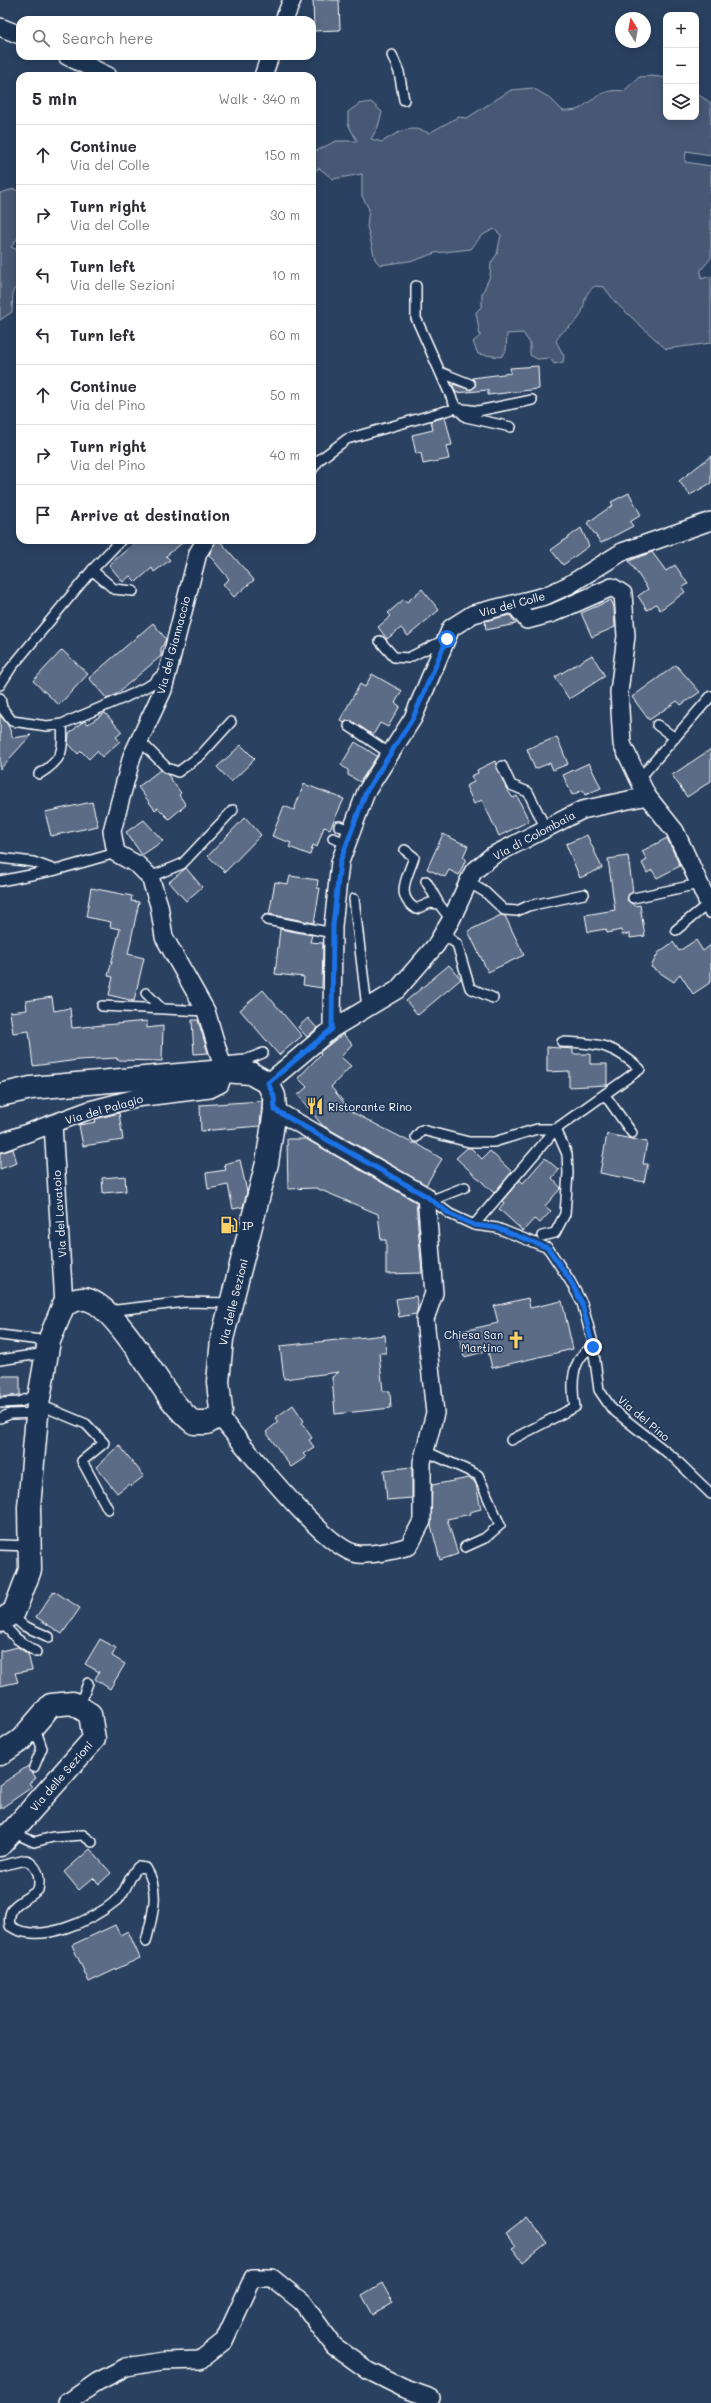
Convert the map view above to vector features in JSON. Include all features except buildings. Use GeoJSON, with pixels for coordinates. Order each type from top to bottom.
{"type":"FeatureCollection","features":[{"type":"Feature","properties":{"kind":"street"},"geometry":{"type":"LineString","coordinates":[[286,16],[292,0]]}},
{"type":"Feature","properties":{"kind":"street"},"geometry":{"type":"LineString","coordinates":[[0,27],[16,33]]}},
{"type":"Feature","properties":{"kind":"street"},"geometry":{"type":"LineString","coordinates":[[75,60],[100,72]]}},
{"type":"Feature","properties":{"kind":"street"},"geometry":{"type":"LineString","coordinates":[[264,72],[269,60]]}},
{"type":"Feature","properties":{"kind":"street","name":"Via del Colle"},"geometry":{"type":"LineString","coordinates":[[332,1029],[332,933],[342,834],[389,753],[413,718],[451,628],[473,614],[514,605],[545,596],[569,585],[622,552],[711,521]]}},
{"type":"Feature","properties":{"kind":"street","name":"Via del Giannaccio"},"geometry":{"type":"LineString","coordinates":[[116,853],[112,831],[132,756],[163,690],[198,553],[204,544]]}},
{"type":"Feature","properties":{"kind":"street"},"geometry":{"type":"LineString","coordinates":[[514,605],[527,620],[553,613],[612,587],[623,594],[626,636],[619,692],[622,744],[647,796],[675,831],[710,907]]}},
{"type":"Feature","properties":{"kind":"street","name":"Via di Colombaia"},"geometry":{"type":"LineString","coordinates":[[332,1029],[397,990],[436,945],[447,927],[473,872],[492,856],[545,827],[582,810],[647,796]]}},
{"type":"Feature","properties":{"kind":"street"},"geometry":{"type":"LineString","coordinates":[[116,853],[138,865],[150,877],[159,905],[164,937],[206,1011],[223,1066]]}},
{"type":"Feature","properties":{"kind":"street"},"geometry":{"type":"LineString","coordinates":[[0,1095],[31,1088],[223,1066],[250,1073],[268,1083],[332,1029]]}},
{"type":"Feature","properties":{"kind":"street","name":"Via del Palagio"},"geometry":{"type":"LineString","coordinates":[[0,1143],[90,1110],[136,1098],[210,1089],[220,1084],[223,1066]]}},
{"type":"Feature","properties":{"kind":"street","name":"Via delle Sezioni"},"geometry":{"type":"LineString","coordinates":[[219,1416],[221,1410],[218,1382],[222,1339],[233,1303],[267,1163],[275,1110],[274,1096],[268,1083]]}},
{"type":"Feature","properties":{"kind":"street"},"geometry":{"type":"LineString","coordinates":[[4,1619],[14,1612],[30,1570],[29,1507],[39,1405],[47,1347],[64,1304],[82,1298],[94,1302],[107,1311],[129,1337],[182,1413],[194,1423],[207,1423],[219,1416],[325,1536],[357,1554],[394,1550],[409,1546],[422,1521],[422,1462],[435,1413],[425,1319],[434,1293],[429,1198],[275,1110]]}},
{"type":"Feature","properties":{"kind":"street","name":"Via del Lavatoio"},"geometry":{"type":"LineString","coordinates":[[53,1124],[64,1304]]}},
{"type":"Feature","properties":{"kind":"street"},"geometry":{"type":"LineString","coordinates":[[0,1754],[21,1740],[51,1705],[73,1703],[79,1707]]}},
{"type":"Feature","properties":{"kind":"street","name":"Via delle Sezioni"},"geometry":{"type":"LineString","coordinates":[[6,1838],[94,1739],[90,1714],[79,1707]]}},
{"type":"Feature","properties":{"kind":"street"},"geometry":{"type":"LineString","coordinates":[[67,2403],[97,2382],[126,2366],[163,2361],[200,2360],[224,2341],[252,2278],[272,2278],[302,2302],[334,2346],[369,2371],[403,2388],[431,2398]]}},
{"type":"Feature","properties":{"kind":"lane"},"geometry":{"type":"LineString","coordinates":[[392,55],[399,72],[404,100]]}},
{"type":"Feature","properties":{"kind":"lane"},"geometry":{"type":"LineString","coordinates":[[416,286],[416,318],[456,408],[466,417],[511,427]]}},
{"type":"Feature","properties":{"kind":"lane"},"geometry":{"type":"LineString","coordinates":[[440,372],[470,384]]}},
{"type":"Feature","properties":{"kind":"lane"},"geometry":{"type":"LineString","coordinates":[[316,464],[319,460],[347,439],[456,408],[478,411],[532,400]]}},
{"type":"Feature","properties":{"kind":"lane"},"geometry":{"type":"LineString","coordinates":[[0,685],[11,668],[92,570],[117,544]]}},
{"type":"Feature","properties":{"kind":"lane"},"geometry":{"type":"LineString","coordinates":[[92,570],[114,589],[133,591]]}},
{"type":"Feature","properties":{"kind":"lane"},"geometry":{"type":"LineString","coordinates":[[380,642],[394,656],[408,658],[447,639]]}},
{"type":"Feature","properties":{"kind":"lane"},"geometry":{"type":"LineString","coordinates":[[0,698],[2,708],[12,722],[47,726],[62,724],[126,697],[152,684],[168,668]]}},
{"type":"Feature","properties":{"kind":"lane"},"geometry":{"type":"LineString","coordinates":[[639,779],[711,696]]}},
{"type":"Feature","properties":{"kind":"lane"},"geometry":{"type":"LineString","coordinates":[[139,740],[167,768],[178,772],[201,755],[231,722]]}},
{"type":"Feature","properties":{"kind":"lane"},"geometry":{"type":"LineString","coordinates":[[40,774],[52,766],[60,757],[64,743],[62,724]]}},
{"type":"Feature","properties":{"kind":"lane"},"geometry":{"type":"LineString","coordinates":[[657,725],[675,738]]}},
{"type":"Feature","properties":{"kind":"lane"},"geometry":{"type":"LineString","coordinates":[[349,726],[389,753]]}},
{"type":"Feature","properties":{"kind":"lane"},"geometry":{"type":"LineString","coordinates":[[502,766],[511,785],[528,792],[545,827]]}},
{"type":"Feature","properties":{"kind":"lane"},"geometry":{"type":"LineString","coordinates":[[150,877],[182,864],[233,810]]}},
{"type":"Feature","properties":{"kind":"lane"},"geometry":{"type":"LineString","coordinates":[[406,850],[414,857],[403,893],[407,903],[416,909],[430,903],[439,904]]}},
{"type":"Feature","properties":{"kind":"lane"},"geometry":{"type":"LineString","coordinates":[[0,881],[56,870],[116,853]]}},
{"type":"Feature","properties":{"kind":"lane"},"geometry":{"type":"LineString","coordinates":[[0,858],[33,862],[56,870]]}},
{"type":"Feature","properties":{"kind":"lane"},"geometry":{"type":"LineString","coordinates":[[426,881],[439,904],[447,927],[457,944],[470,988],[493,998]]}},
{"type":"Feature","properties":{"kind":"lane"},"geometry":{"type":"LineString","coordinates":[[468,882],[485,892],[504,910],[517,911],[528,906],[584,894]]}},
{"type":"Feature","properties":{"kind":"lane"},"geometry":{"type":"LineString","coordinates":[[633,898],[700,884]]}},
{"type":"Feature","properties":{"kind":"lane"},"geometry":{"type":"LineString","coordinates":[[354,899],[367,1008]]}},
{"type":"Feature","properties":{"kind":"lane"},"geometry":{"type":"LineString","coordinates":[[676,930],[710,907]]}},
{"type":"Feature","properties":{"kind":"lane"},"geometry":{"type":"LineString","coordinates":[[267,920],[332,933]]}},
{"type":"Feature","properties":{"kind":"lane"},"geometry":{"type":"LineString","coordinates":[[146,993],[162,1009]]}},
{"type":"Feature","properties":{"kind":"lane"},"geometry":{"type":"LineString","coordinates":[[102,1006],[206,1011]]}},
{"type":"Feature","properties":{"kind":"lane"},"geometry":{"type":"LineString","coordinates":[[474,1225],[556,1129],[640,1069],[626,1055],[601,1044],[562,1042]]}},
{"type":"Feature","properties":{"kind":"lane"},"geometry":{"type":"LineString","coordinates":[[223,1066],[263,1053]]}},
{"type":"Feature","properties":{"kind":"lane"},"geometry":{"type":"LineString","coordinates":[[605,1095],[632,1134]]}},
{"type":"Feature","properties":{"kind":"lane"},"geometry":{"type":"LineString","coordinates":[[416,1137],[422,1130],[469,1142],[494,1142],[537,1129],[556,1129]]}},
{"type":"Feature","properties":{"kind":"lane"},"geometry":{"type":"LineString","coordinates":[[542,1236],[555,1233],[564,1214],[567,1154],[556,1129]]}},
{"type":"Feature","properties":{"kind":"lane"},"geometry":{"type":"LineString","coordinates":[[429,1198],[465,1187]]}},
{"type":"Feature","properties":{"kind":"lane","name":"Via del Pino"},"geometry":{"type":"LineString","coordinates":[[429,1198],[450,1214],[474,1225],[497,1228],[548,1248],[570,1280],[582,1303],[593,1347],[599,1390],[612,1409],[674,1458],[711,1494]]}},
{"type":"Feature","properties":{"kind":"lane"},"geometry":{"type":"LineString","coordinates":[[107,1311],[186,1302],[233,1303]]}},
{"type":"Feature","properties":{"kind":"lane"},"geometry":{"type":"LineString","coordinates":[[0,1334],[47,1347]]}},
{"type":"Feature","properties":{"kind":"lane"},"geometry":{"type":"LineString","coordinates":[[0,1360],[47,1347]]}},
{"type":"Feature","properties":{"kind":"lane"},"geometry":{"type":"LineString","coordinates":[[511,1440],[575,1407],[572,1390],[574,1369],[583,1354],[593,1347]]}},
{"type":"Feature","properties":{"kind":"lane"},"geometry":{"type":"LineString","coordinates":[[0,1403],[20,1402],[34,1396],[39,1405],[86,1424],[104,1443],[82,1461],[108,1509]]}},
{"type":"Feature","properties":{"kind":"lane"},"geometry":{"type":"LineString","coordinates":[[0,1418],[39,1405]]}},
{"type":"Feature","properties":{"kind":"lane"},"geometry":{"type":"LineString","coordinates":[[425,1451],[478,1475],[496,1514],[500,1525],[485,1538],[465,1547]]}},
{"type":"Feature","properties":{"kind":"lane"},"geometry":{"type":"LineString","coordinates":[[0,1545],[30,1546]]}},
{"type":"Feature","properties":{"kind":"lane"},"geometry":{"type":"LineString","coordinates":[[4,1619],[49,1637]]}},
{"type":"Feature","properties":{"kind":"lane"},"geometry":{"type":"LineString","coordinates":[[4,1619],[17,1638],[36,1652]]}},
{"type":"Feature","properties":{"kind":"lane"},"geometry":{"type":"LineString","coordinates":[[79,1707],[88,1682]]}},
{"type":"Feature","properties":{"kind":"lane"},"geometry":{"type":"LineString","coordinates":[[34,1724],[42,1748],[34,1767]]}},
{"type":"Feature","properties":{"kind":"lane"},"geometry":{"type":"LineString","coordinates":[[6,1838],[34,1842],[53,1837],[83,1835],[92,1842]]}},
{"type":"Feature","properties":{"kind":"lane"},"geometry":{"type":"LineString","coordinates":[[0,1866],[26,1860],[34,1865],[40,1879],[38,1890],[13,1906],[8,1916],[10,1926],[19,1932],[67,1929],[90,1918],[118,1899],[130,1875],[138,1867],[146,1868],[153,1879],[155,1906],[146,1942]]}},
{"type":"Feature","properties":{"kind":"shaded area"},"geometry":{"type":"Polygon","coordinates":[[[652,76],[663,78],[663,120],[699,120],[699,95],[711,103],[711,155],[686,151],[685,162],[711,166],[711,258],[701,270],[701,279],[711,276],[711,343],[666,349],[616,303],[604,287],[595,286],[586,297],[580,316],[575,323],[561,333],[556,341],[564,356],[563,362],[554,364],[550,358],[537,359],[530,355],[530,343],[523,333],[507,334],[506,351],[501,357],[478,354],[473,342],[480,336],[476,312],[482,306],[482,294],[490,276],[491,263],[497,254],[501,235],[494,229],[481,236],[471,249],[435,253],[416,260],[380,265],[375,259],[367,226],[369,209],[362,196],[362,174],[333,179],[319,168],[316,171],[316,151],[336,141],[357,141],[348,124],[348,112],[359,104],[371,102],[382,112],[378,127],[371,139],[382,142],[404,130],[416,129],[429,133],[458,117],[467,118],[511,90],[533,88],[550,98],[563,111],[579,109],[599,95],[610,91],[624,91],[639,77],[652,76]]]}},
{"type":"Feature","properties":{"kind":"shaded area"},"geometry":{"type":"Polygon","coordinates":[[[14,189],[16,190],[16,240],[11,247],[16,249],[16,287],[13,291],[12,312],[0,320],[0,193],[14,189]]]}},
{"type":"Feature","properties":{"kind":"place","name":"Ristorante Rino"},"geometry":{"type":"Point","coordinates":[315,1106]}},
{"type":"Feature","properties":{"kind":"place","name":"IP"},"geometry":{"type":"Point","coordinates":[229,1225]}},
{"type":"Feature","properties":{"kind":"place","name":"Chiesa San Martino"},"geometry":{"type":"Point","coordinates":[516,1340]}},
{"type":"Feature","properties":{"kind":"route"},"geometry":{"type":"LineString","coordinates":[[447,639],[413,718],[366,792],[352,825],[340,862],[333,926],[331,978],[332,1029],[268,1083],[274,1096],[275,1110],[426,1196],[450,1214],[474,1225],[497,1228],[548,1248],[570,1280],[582,1303],[593,1347]]}}]}
